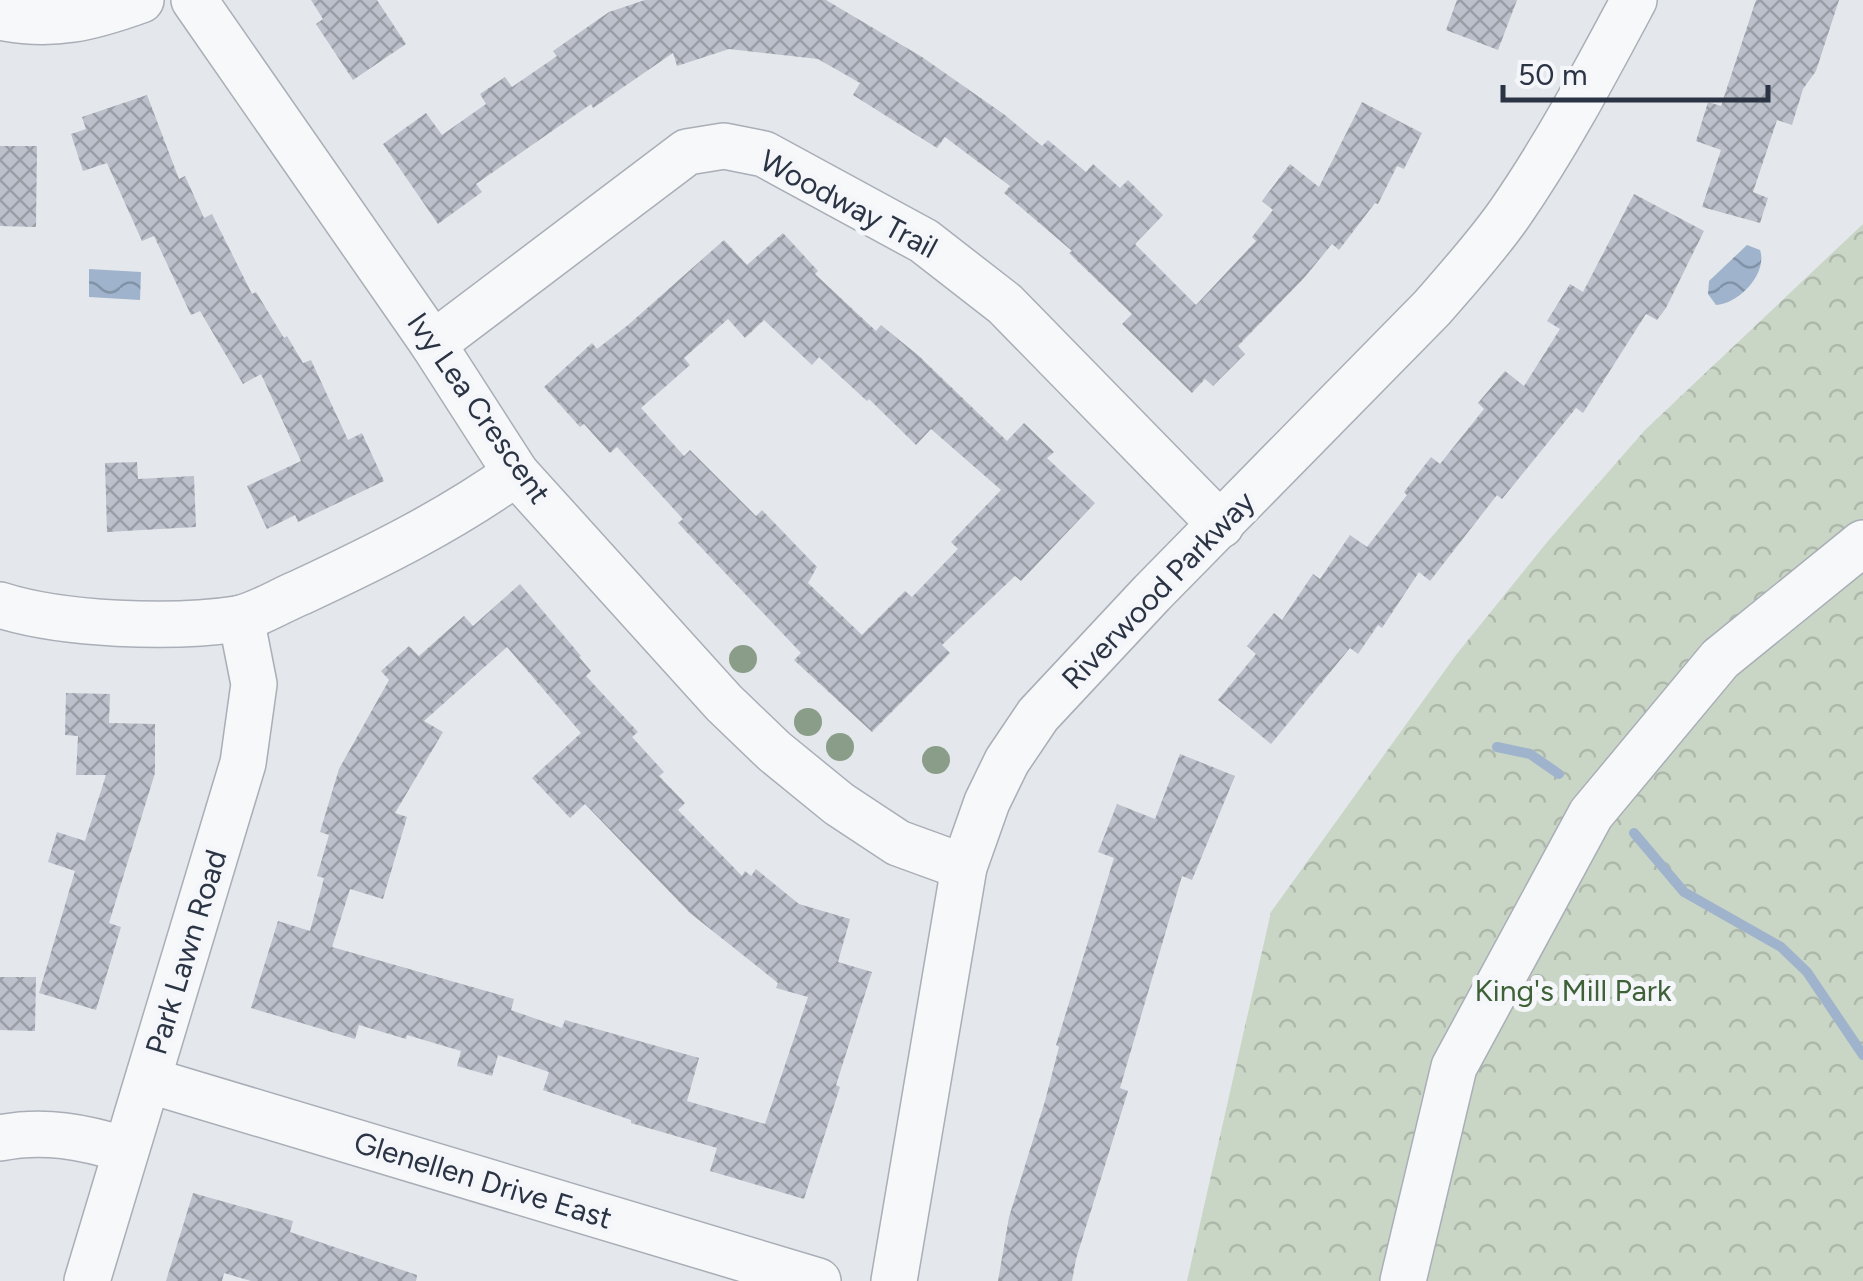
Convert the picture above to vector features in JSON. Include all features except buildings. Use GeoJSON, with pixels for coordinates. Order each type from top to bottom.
{"type":"FeatureCollection","features":[{"type":"Feature","properties":{"kind":"street"},"geometry":{"type":"LineString","coordinates":[[0,17],[44,24],[63,22],[141,0]]}},
{"type":"Feature","properties":{"kind":"street","name":"Ivy Lea Crescent"},"geometry":{"type":"LineString","coordinates":[[194,0],[433,344],[516,473],[711,689],[774,751],[838,804],[898,843],[964,866]]}},
{"type":"Feature","properties":{"kind":"street","name":"Riverwood Parkway"},"geometry":{"type":"LineString","coordinates":[[894,1281],[964,866],[1007,761],[1038,715],[1432,308],[1475,258],[1509,214],[1570,120],[1634,0]]}},
{"type":"Feature","properties":{"kind":"street","name":"Woodway Trail"},"geometry":{"type":"LineString","coordinates":[[433,344],[687,152],[724,146],[764,154],[900,226],[962,268],[1005,304],[1220,525]]}},
{"type":"Feature","properties":{"kind":"street"},"geometry":{"type":"LineString","coordinates":[[0,605],[22,612],[122,622],[241,618],[408,541],[516,473]]}},
{"type":"Feature","properties":{"kind":"street"},"geometry":{"type":"LineString","coordinates":[[1403,1281],[1454,1067],[1591,814],[1720,660],[1863,543]]}},
{"type":"Feature","properties":{"kind":"street","name":"Park Lawn Road"},"geometry":{"type":"LineString","coordinates":[[87,1281],[250,728],[254,684],[241,618]]}},
{"type":"Feature","properties":{"kind":"street","name":"Glenellen Drive East"},"geometry":{"type":"LineString","coordinates":[[148,1080],[818,1281]]}},
{"type":"Feature","properties":{"kind":"street"},"geometry":{"type":"LineString","coordinates":[[0,1138],[78,1135],[126,1150]]}},
{"type":"Feature","properties":{"kind":"green space","name":"King's Mill Park"},"geometry":{"type":"Polygon","coordinates":[[[1863,224],[1863,1281],[1187,1281],[1271,912],[1456,655],[1548,541],[1645,430],[1863,224]]]}},
{"type":"Feature","properties":{"kind":"water"},"geometry":{"type":"Polygon","coordinates":[[[1747,245],[1760,250],[1756,277],[1734,299],[1716,305],[1708,294],[1709,281],[1747,245]]]}},
{"type":"Feature","properties":{"kind":"water"},"geometry":{"type":"Polygon","coordinates":[[[89,269],[141,272],[140,300],[89,297],[89,269]]]}},
{"type":"Feature","properties":{"kind":"waterway"},"geometry":{"type":"LineString","coordinates":[[1497,747],[1530,754],[1559,774]]}},
{"type":"Feature","properties":{"kind":"waterway"},"geometry":{"type":"LineString","coordinates":[[1634,833],[1684,892],[1781,947],[1807,972],[1863,1055]]}}]}
